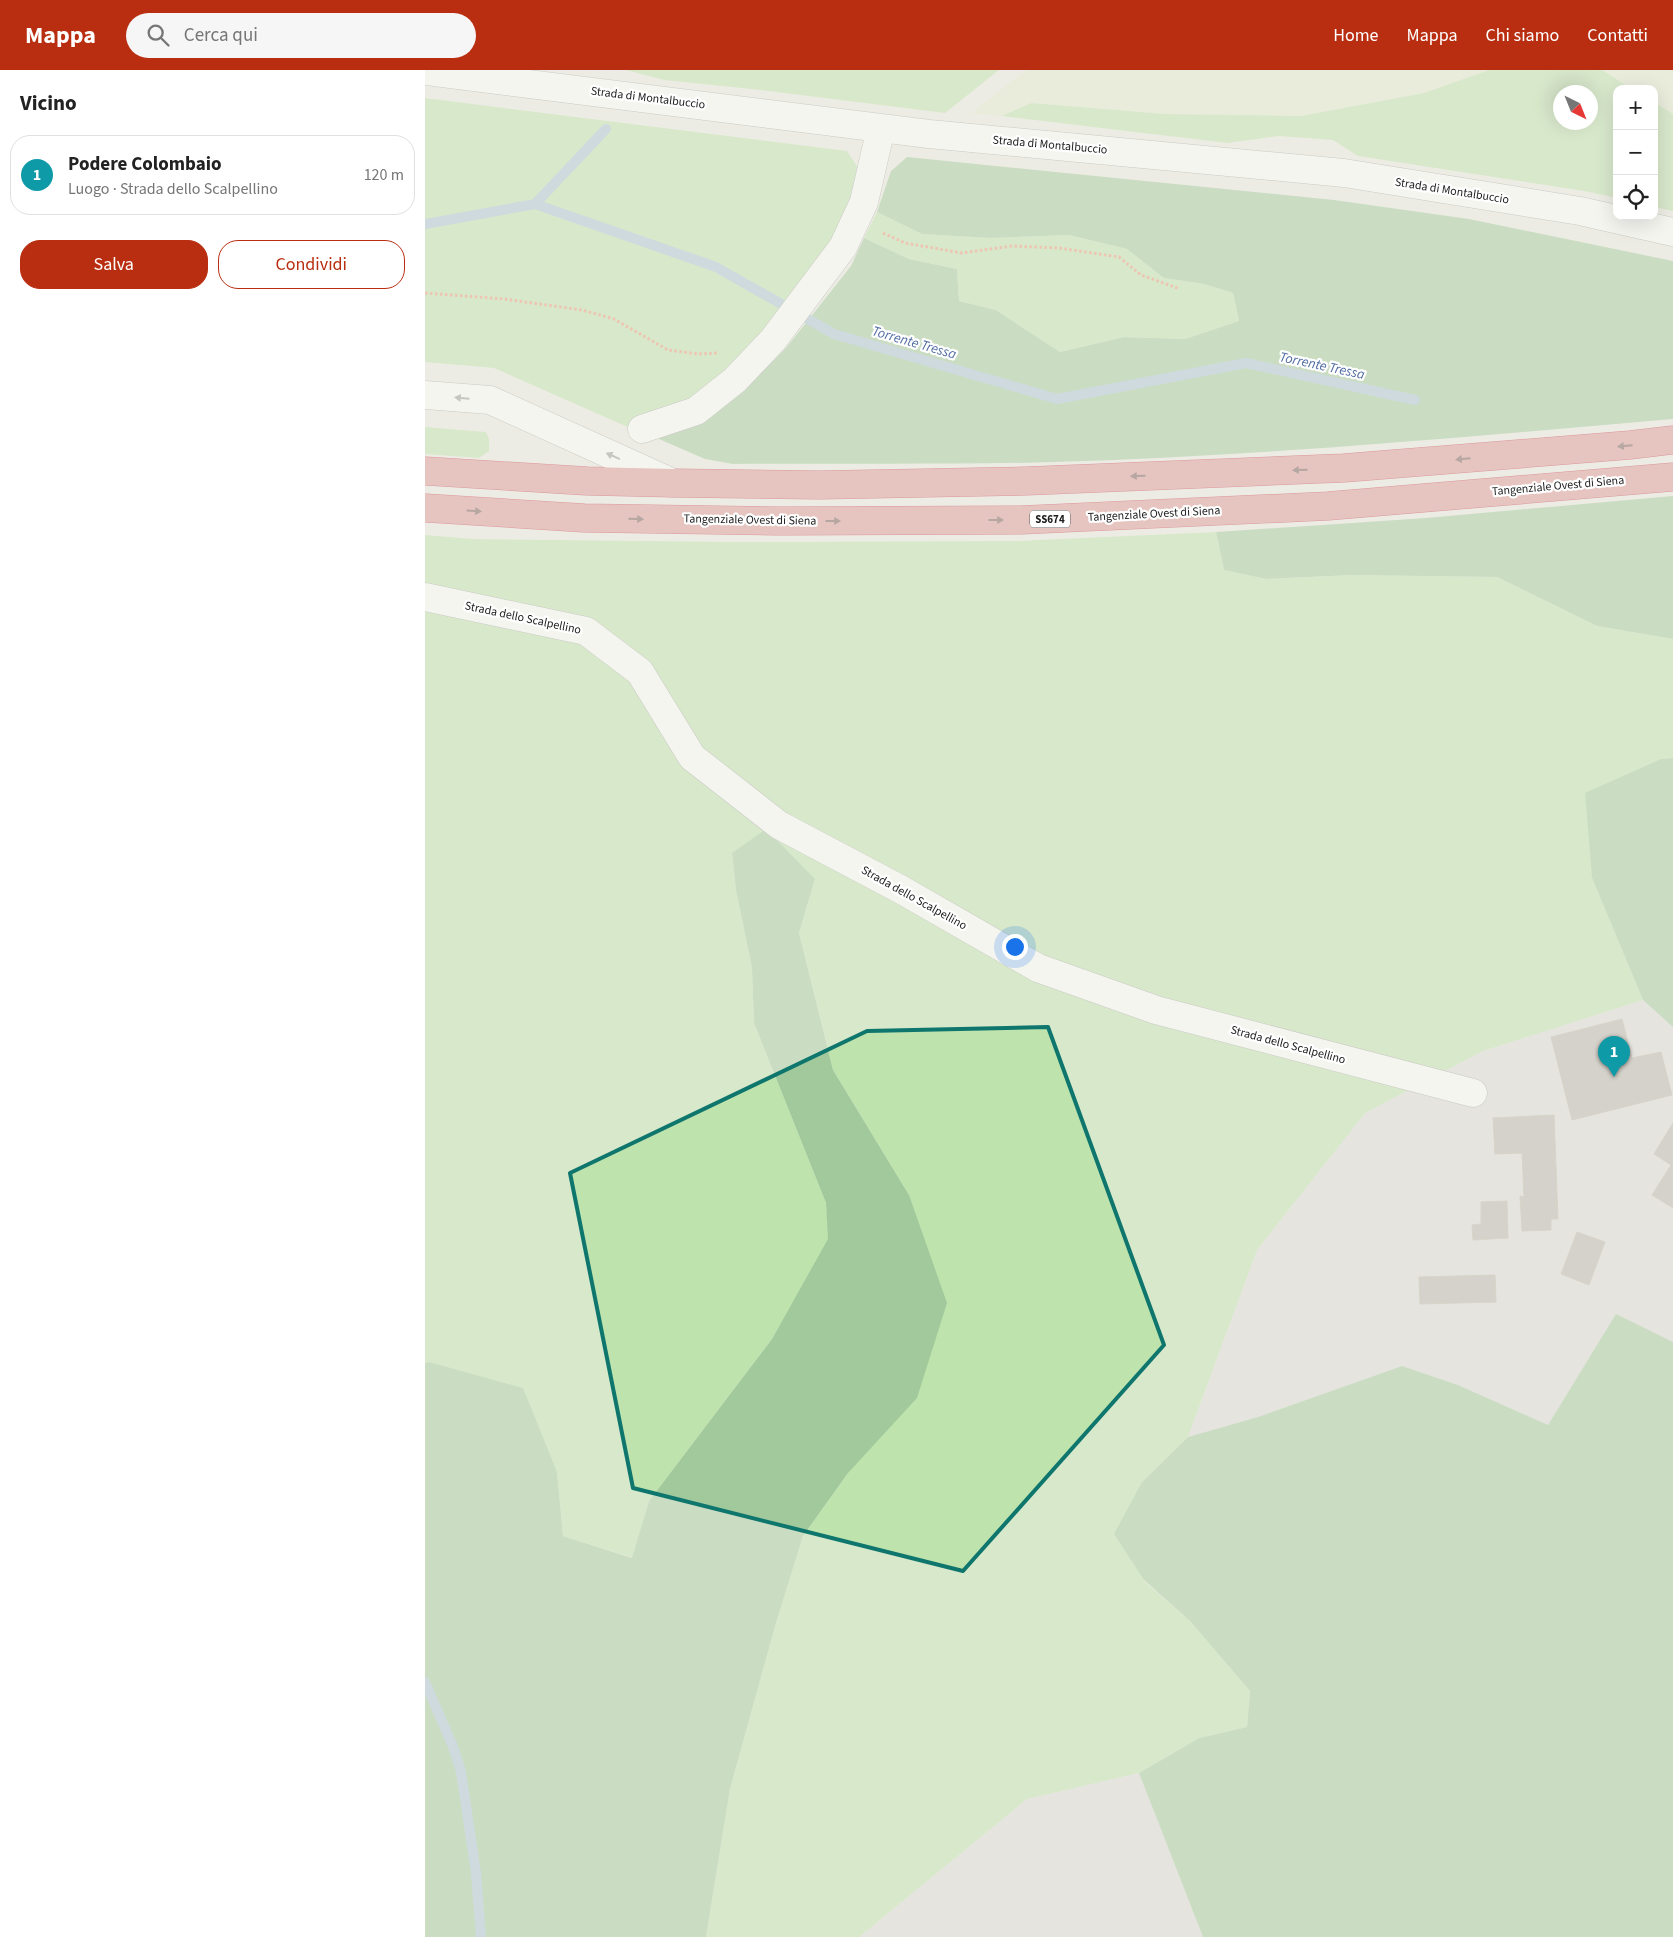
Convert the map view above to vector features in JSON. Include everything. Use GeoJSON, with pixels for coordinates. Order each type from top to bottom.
{"type":"FeatureCollection","features":[{"type":"Feature","properties":{"kind":"highway"},"geometry":{"type":"LineString","coordinates":[[425,472],[673,484],[1026,481],[1335,468],[1673,440]]}},
{"type":"Feature","properties":{"kind":"highway","name":"Tangenziale Ovest di Siena"},"geometry":{"type":"LineString","coordinates":[[425,508],[594,518],[779,522],[1021,520],[1328,506],[1673,476]]}},
{"type":"Feature","properties":{"kind":"street","name":"Strada di Montalbuccio"},"geometry":{"type":"LineString","coordinates":[[425,71],[606,81],[881,128],[1344,173],[1580,211],[1673,232]]}},
{"type":"Feature","properties":{"kind":"street"},"geometry":{"type":"LineString","coordinates":[[642,429],[697,411],[735,380],[764,350],[843,247],[864,202],[881,128]]}},
{"type":"Feature","properties":{"kind":"street"},"geometry":{"type":"LineString","coordinates":[[425,395],[490,400],[673,484]]}},
{"type":"Feature","properties":{"kind":"street","name":"Strada dello Scalpellino"},"geometry":{"type":"LineString","coordinates":[[425,597],[586,631],[640,672],[692,757],[779,825],[900,889],[1038,968],[1156,1010],[1473,1093]]}},
{"type":"Feature","properties":{"kind":"path"},"geometry":{"type":"LineString","coordinates":[[856,220],[905,243],[962,253],[1011,246],[1059,248],[1119,257],[1141,275],[1180,289]]}},
{"type":"Feature","properties":{"kind":"path"},"geometry":{"type":"LineString","coordinates":[[425,293],[504,299],[582,310],[614,320],[668,350],[698,354],[764,350]]}},
{"type":"Feature","properties":{"kind":"highlighted area"},"geometry":{"type":"Polygon","coordinates":[[[1048,1027],[1164,1345],[963,1571],[633,1488],[570,1173],[867,1031],[1048,1027]]]}},
{"type":"Feature","properties":{"kind":"shaded area"},"geometry":{"type":"Polygon","coordinates":[[[1643,1000],[1673,1027],[1673,1342],[1616,1315],[1548,1425],[1458,1385],[1402,1366],[1258,1417],[1188,1437],[1257,1250],[1365,1113],[1483,1051],[1643,1000]]]}},
{"type":"Feature","properties":{"kind":"shaded area"},"geometry":{"type":"Polygon","coordinates":[[[1139,1773],[1203,1937],[859,1937],[1027,1799],[1139,1773]]]}},
{"type":"Feature","properties":{"kind":"green space"},"geometry":{"type":"Polygon","coordinates":[[[626,70],[999,70],[945,113],[664,80],[626,70]]]}},
{"type":"Feature","properties":{"kind":"green space"},"geometry":{"type":"Polygon","coordinates":[[[1028,70],[1489,70],[1424,93],[1301,116],[1165,114],[1031,103],[1002,116],[972,113],[1028,70]]]}},
{"type":"Feature","properties":{"kind":"green space"},"geometry":{"type":"Polygon","coordinates":[[[1489,70],[1602,70],[1626,85],[1613,85],[1613,197],[1358,156],[1333,140],[1279,136],[1227,143],[1002,116],[1031,103],[1165,114],[1301,116],[1424,93],[1489,70]]]}},
{"type":"Feature","properties":{"kind":"green space"},"geometry":{"type":"Polygon","coordinates":[[[1602,70],[1673,70],[1673,114],[1658,105],[1658,85],[1626,85],[1602,70]]]}},
{"type":"Feature","properties":{"kind":"green space"},"geometry":{"type":"Polygon","coordinates":[[[425,98],[847,151],[858,168],[855,199],[834,244],[769,334],[689,405],[630,428],[494,368],[425,362],[425,98]]]}},
{"type":"Feature","properties":{"kind":"green space"},"geometry":{"type":"Polygon","coordinates":[[[1658,105],[1673,114],[1673,211],[1658,208],[1658,105]]]}},
{"type":"Feature","properties":{"kind":"green space"},"geometry":{"type":"Polygon","coordinates":[[[907,157],[1334,200],[1469,219],[1673,261],[1673,419],[1287,451],[1015,463],[733,464],[705,459],[652,436],[698,419],[746,388],[786,348],[851,266],[864,238],[909,259],[957,269],[959,301],[996,310],[1060,352],[1124,337],[1185,339],[1239,321],[1233,293],[1204,284],[1164,278],[1127,249],[1069,235],[990,238],[922,234],[877,212],[891,171],[907,157]]]}},
{"type":"Feature","properties":{"kind":"green space"},"geometry":{"type":"Polygon","coordinates":[[[877,212],[922,234],[990,238],[1069,235],[1127,249],[1165,278],[1204,284],[1233,293],[1239,321],[1185,339],[1124,337],[1060,352],[996,310],[959,301],[957,269],[909,259],[864,238],[877,212]]]}},
{"type":"Feature","properties":{"kind":"green space"},"geometry":{"type":"Polygon","coordinates":[[[425,427],[486,432],[489,439],[489,451],[479,458],[425,454],[425,427]]]}},
{"type":"Feature","properties":{"kind":"green space"},"geometry":{"type":"Polygon","coordinates":[[[1673,496],[1673,639],[1597,626],[1497,577],[1353,575],[1266,579],[1224,570],[1216,532],[1426,518],[1673,496]]]}},
{"type":"Feature","properties":{"kind":"green space"},"geometry":{"type":"Polygon","coordinates":[[[1216,532],[1224,570],[1266,579],[1353,575],[1497,577],[1597,626],[1673,639],[1673,758],[1661,759],[1592,878],[1643,1000],[1483,1051],[1365,1113],[1257,1250],[1188,1437],[1142,1482],[1144,1581],[1190,1621],[1250,1691],[1247,1727],[1199,1738],[1139,1773],[1027,1799],[859,1937],[706,1937],[730,1789],[776,1623],[803,1536],[848,1473],[909,1195],[833,1070],[799,933],[815,879],[732,853],[736,890],[752,968],[754,1023],[826,1203],[829,1239],[772,1339],[649,1501],[633,1558],[563,1536],[557,1472],[429,1362],[425,1363],[425,535],[473,539],[735,542],[1017,541],[1216,532]]]}},
{"type":"Feature","properties":{"kind":"green space"},"geometry":{"type":"Polygon","coordinates":[[[1673,758],[1673,1027],[1643,1000],[1592,878],[1585,793],[1661,759],[1673,758]]]}},
{"type":"Feature","properties":{"kind":"green space"},"geometry":{"type":"Polygon","coordinates":[[[766,829],[815,879],[799,933],[833,1070],[909,1195],[947,1303],[917,1398],[848,1473],[803,1536],[776,1623],[730,1789],[706,1937],[425,1937],[425,1363],[429,1362],[523,1388],[557,1472],[563,1536],[632,1558],[649,1501],[772,1339],[828,1239],[826,1203],[754,1023],[752,968],[736,890],[732,853],[766,829]]]}},
{"type":"Feature","properties":{"kind":"green space"},"geometry":{"type":"Polygon","coordinates":[[[1616,1314],[1673,1342],[1673,1937],[1203,1937],[1139,1773],[1199,1738],[1247,1727],[1250,1691],[1190,1621],[1144,1580],[1114,1534],[1142,1482],[1188,1437],[1258,1417],[1402,1366],[1458,1385],[1548,1425],[1616,1314]]]}},
{"type":"Feature","properties":{"kind":"building"},"geometry":{"type":"Polygon","coordinates":[[[1622,1019],[1632,1058],[1661,1052],[1672,1095],[1572,1120],[1551,1037],[1622,1019]]]}},
{"type":"Feature","properties":{"kind":"building"},"geometry":{"type":"Polygon","coordinates":[[[1554,1115],[1558,1219],[1551,1219],[1551,1230],[1522,1231],[1520,1196],[1524,1197],[1522,1153],[1495,1154],[1493,1118],[1554,1115]]]}},
{"type":"Feature","properties":{"kind":"building"},"geometry":{"type":"Polygon","coordinates":[[[1673,1123],[1673,1208],[1652,1195],[1671,1165],[1654,1154],[1673,1123]]]}},
{"type":"Feature","properties":{"kind":"building"},"geometry":{"type":"Polygon","coordinates":[[[1507,1201],[1508,1238],[1473,1240],[1472,1225],[1481,1224],[1481,1202],[1507,1201]]]}},
{"type":"Feature","properties":{"kind":"building"},"geometry":{"type":"Polygon","coordinates":[[[1577,1232],[1605,1242],[1589,1285],[1561,1274],[1577,1232]]]}},
{"type":"Feature","properties":{"kind":"building"},"geometry":{"type":"Polygon","coordinates":[[[1495,1275],[1496,1302],[1420,1304],[1419,1277],[1495,1275]]]}},
{"type":"Feature","properties":{"kind":"waterway"},"geometry":{"type":"LineString","coordinates":[[535,204],[606,129]]}},
{"type":"Feature","properties":{"kind":"waterway","name":"Torrente Tressa"},"geometry":{"type":"LineString","coordinates":[[425,224],[535,204],[716,267],[834,334],[1057,399],[1246,363],[1415,400]]}},
{"type":"Feature","properties":{"kind":"waterway"},"geometry":{"type":"LineString","coordinates":[[425,1682],[454,1749],[461,1772],[476,1873],[481,1937]]}},
{"type":"Feature","properties":{"kind":"place","name":"Podere Colombaio"},"geometry":{"type":"Point","coordinates":[1614,1077]}}]}
